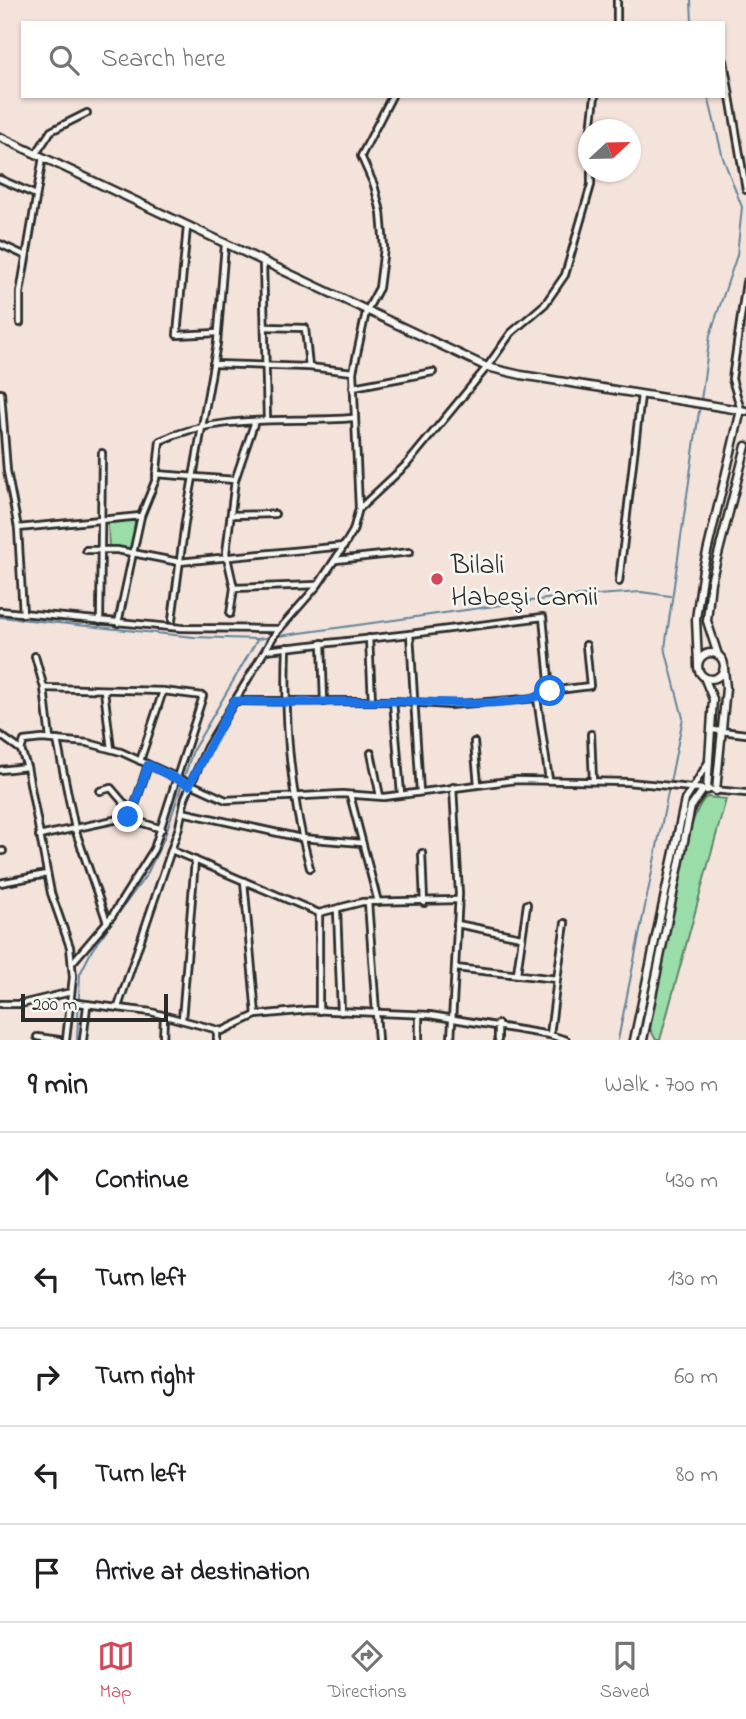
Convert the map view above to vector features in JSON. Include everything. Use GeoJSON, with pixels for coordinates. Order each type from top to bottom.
{"type":"FeatureCollection","features":[{"type":"Feature","properties":{"kind":"street"},"geometry":{"type":"LineString","coordinates":[[617,0],[617,21]]}},
{"type":"Feature","properties":{"kind":"street"},"geometry":{"type":"LineString","coordinates":[[725,67],[746,190]]}},
{"type":"Feature","properties":{"kind":"street"},"geometry":{"type":"LineString","coordinates":[[118,1007],[182,812],[182,782],[277,631],[318,585],[353,531],[359,508],[353,372],[366,312],[379,288],[384,238],[374,185],[361,156],[391,98]]}},
{"type":"Feature","properties":{"kind":"street"},"geometry":{"type":"LineString","coordinates":[[593,119],[596,98]]}},
{"type":"Feature","properties":{"kind":"street"},"geometry":{"type":"LineString","coordinates":[[20,323],[20,293],[36,195],[39,156],[51,131],[88,113]]}},
{"type":"Feature","properties":{"kind":"street"},"geometry":{"type":"LineString","coordinates":[[0,137],[487,367],[743,411]]}},
{"type":"Feature","properties":{"kind":"street"},"geometry":{"type":"LineString","coordinates":[[0,179],[36,195]]}},
{"type":"Feature","properties":{"kind":"street"},"geometry":{"type":"LineString","coordinates":[[359,508],[407,464],[487,367],[511,333],[545,304],[565,275],[591,182]]}},
{"type":"Feature","properties":{"kind":"street"},"geometry":{"type":"LineString","coordinates":[[187,227],[177,335],[217,333]]}},
{"type":"Feature","properties":{"kind":"street"},"geometry":{"type":"LineString","coordinates":[[0,244],[26,256]]}},
{"type":"Feature","properties":{"kind":"street"},"geometry":{"type":"LineString","coordinates":[[172,620],[179,562],[213,364],[225,245]]}},
{"type":"Feature","properties":{"kind":"street"},"geometry":{"type":"LineString","coordinates":[[263,263],[268,366],[267,419]]}},
{"type":"Feature","properties":{"kind":"street"},"geometry":{"type":"LineString","coordinates":[[643,1040],[691,807],[705,790],[711,754],[713,699],[698,664],[696,619],[703,569],[743,411],[732,379],[746,282]]}},
{"type":"Feature","properties":{"kind":"street"},"geometry":{"type":"LineString","coordinates":[[265,327],[305,328],[309,366]]}},
{"type":"Feature","properties":{"kind":"street"},"geometry":{"type":"LineString","coordinates":[[213,364],[309,366],[353,372]]}},
{"type":"Feature","properties":{"kind":"street"},"geometry":{"type":"LineString","coordinates":[[353,387],[433,372]]}},
{"type":"Feature","properties":{"kind":"street"},"geometry":{"type":"LineString","coordinates":[[1,393],[7,471],[18,528],[23,614]]}},
{"type":"Feature","properties":{"kind":"street"},"geometry":{"type":"LineString","coordinates":[[619,582],[641,395]]}},
{"type":"Feature","properties":{"kind":"street"},"geometry":{"type":"LineString","coordinates":[[118,623],[141,516],[156,474],[160,441],[181,431],[267,419],[354,418]]}},
{"type":"Feature","properties":{"kind":"street"},"geometry":{"type":"LineString","coordinates":[[230,614],[234,588],[226,557],[235,480],[255,421]]}},
{"type":"Feature","properties":{"kind":"street"},"geometry":{"type":"LineString","coordinates":[[716,791],[726,688],[724,669],[707,621],[711,582],[746,446]]}},
{"type":"Feature","properties":{"kind":"street"},"geometry":{"type":"LineString","coordinates":[[100,621],[103,549],[102,453]]}},
{"type":"Feature","properties":{"kind":"street"},"geometry":{"type":"LineString","coordinates":[[0,471],[7,471]]}},
{"type":"Feature","properties":{"kind":"street"},"geometry":{"type":"LineString","coordinates":[[156,474],[235,480]]}},
{"type":"Feature","properties":{"kind":"street"},"geometry":{"type":"LineString","coordinates":[[232,515],[275,514]]}},
{"type":"Feature","properties":{"kind":"street"},"geometry":{"type":"LineString","coordinates":[[18,528],[141,516]]}},
{"type":"Feature","properties":{"kind":"street"},"geometry":{"type":"LineString","coordinates":[[86,550],[134,552],[179,562],[344,546]]}},
{"type":"Feature","properties":{"kind":"street"},"geometry":{"type":"LineString","coordinates":[[335,560],[410,552]]}},
{"type":"Feature","properties":{"kind":"street"},"geometry":{"type":"LineString","coordinates":[[234,588],[318,585]]}},
{"type":"Feature","properties":{"kind":"street"},"geometry":{"type":"LineString","coordinates":[[0,611],[181,628],[277,631]]}},
{"type":"Feature","properties":{"kind":"street"},"geometry":{"type":"LineString","coordinates":[[265,651],[543,617],[550,691]]}},
{"type":"Feature","properties":{"kind":"street"},"geometry":{"type":"LineString","coordinates":[[410,634],[420,792]]}},
{"type":"Feature","properties":{"kind":"street"},"geometry":{"type":"LineString","coordinates":[[369,638],[372,701]]}},
{"type":"Feature","properties":{"kind":"street"},"geometry":{"type":"LineString","coordinates":[[322,643],[324,702]]}},
{"type":"Feature","properties":{"kind":"street"},"geometry":{"type":"LineString","coordinates":[[234,701],[414,701],[449,705],[537,698],[550,691],[590,685],[586,645]]}},
{"type":"Feature","properties":{"kind":"street"},"geometry":{"type":"LineString","coordinates":[[287,647],[285,703],[301,838],[310,868]]}},
{"type":"Feature","properties":{"kind":"street"},"geometry":{"type":"LineString","coordinates":[[698,664],[705,655],[718,655]]}},
{"type":"Feature","properties":{"kind":"street"},"geometry":{"type":"LineString","coordinates":[[35,656],[75,829],[107,922]]}},
{"type":"Feature","properties":{"kind":"street"},"geometry":{"type":"LineString","coordinates":[[704,677],[714,679],[724,669]]}},
{"type":"Feature","properties":{"kind":"street"},"geometry":{"type":"LineString","coordinates":[[44,688],[163,691],[204,696],[182,782],[154,849],[107,922],[72,963]]}},
{"type":"Feature","properties":{"kind":"street"},"geometry":{"type":"LineString","coordinates":[[104,690],[111,749]]}},
{"type":"Feature","properties":{"kind":"street"},"geometry":{"type":"LineString","coordinates":[[140,761],[163,691]]}},
{"type":"Feature","properties":{"kind":"street"},"geometry":{"type":"LineString","coordinates":[[537,698],[549,780]]}},
{"type":"Feature","properties":{"kind":"street"},"geometry":{"type":"LineString","coordinates":[[393,701],[401,794]]}},
{"type":"Feature","properties":{"kind":"street"},"geometry":{"type":"LineString","coordinates":[[713,730],[746,734]]}},
{"type":"Feature","properties":{"kind":"street"},"geometry":{"type":"LineString","coordinates":[[591,734],[593,782]]}},
{"type":"Feature","properties":{"kind":"street"},"geometry":{"type":"LineString","coordinates":[[1,735],[21,750]]}},
{"type":"Feature","properties":{"kind":"street"},"geometry":{"type":"LineString","coordinates":[[66,1040],[71,1002],[70,947],[47,874],[21,750],[24,741],[54,739],[111,749],[226,800],[380,796],[478,784],[549,780],[661,785],[676,789],[746,793]]}},
{"type":"Feature","properties":{"kind":"street"},"geometry":{"type":"LineString","coordinates":[[474,742],[478,784]]}},
{"type":"Feature","properties":{"kind":"street"},"geometry":{"type":"LineString","coordinates":[[371,752],[380,796]]}},
{"type":"Feature","properties":{"kind":"street"},"geometry":{"type":"LineString","coordinates":[[634,1040],[656,925],[685,800],[711,754]]}},
{"type":"Feature","properties":{"kind":"street"},"geometry":{"type":"LineString","coordinates":[[39,836],[128,817],[148,765]]}},
{"type":"Feature","properties":{"kind":"street"},"geometry":{"type":"LineString","coordinates":[[0,770],[26,767]]}},
{"type":"Feature","properties":{"kind":"street"},"geometry":{"type":"LineString","coordinates":[[451,1040],[458,900],[453,787]]}},
{"type":"Feature","properties":{"kind":"street"},"geometry":{"type":"LineString","coordinates":[[100,790],[111,788],[140,822],[162,829]]}},
{"type":"Feature","properties":{"kind":"street"},"geometry":{"type":"LineString","coordinates":[[350,795],[378,902]]}},
{"type":"Feature","properties":{"kind":"street"},"geometry":{"type":"LineString","coordinates":[[182,812],[301,838],[362,843]]}},
{"type":"Feature","properties":{"kind":"street"},"geometry":{"type":"LineString","coordinates":[[171,850],[319,913],[368,902],[458,900]]}},
{"type":"Feature","properties":{"kind":"street"},"geometry":{"type":"LineString","coordinates":[[422,853],[424,902]]}},
{"type":"Feature","properties":{"kind":"street"},"geometry":{"type":"LineString","coordinates":[[181,1020],[195,860]]}},
{"type":"Feature","properties":{"kind":"street"},"geometry":{"type":"LineString","coordinates":[[0,883],[47,874]]}},
{"type":"Feature","properties":{"kind":"street"},"geometry":{"type":"LineString","coordinates":[[244,881],[256,1015]]}},
{"type":"Feature","properties":{"kind":"street"},"geometry":{"type":"LineString","coordinates":[[368,902],[378,1040]]}},
{"type":"Feature","properties":{"kind":"street"},"geometry":{"type":"LineString","coordinates":[[517,973],[527,904]]}},
{"type":"Feature","properties":{"kind":"street"},"geometry":{"type":"LineString","coordinates":[[337,910],[341,1012]]}},
{"type":"Feature","properties":{"kind":"street"},"geometry":{"type":"LineString","coordinates":[[319,913],[319,1011]]}},
{"type":"Feature","properties":{"kind":"street"},"geometry":{"type":"LineString","coordinates":[[550,1035],[565,923]]}},
{"type":"Feature","properties":{"kind":"street"},"geometry":{"type":"LineString","coordinates":[[457,924],[521,937]]}},
{"type":"Feature","properties":{"kind":"street"},"geometry":{"type":"LineString","coordinates":[[455,968],[557,979]]}},
{"type":"Feature","properties":{"kind":"street"},"geometry":{"type":"LineString","coordinates":[[0,1004],[21,1004],[71,992]]}},
{"type":"Feature","properties":{"kind":"street"},"geometry":{"type":"LineString","coordinates":[[71,1002],[86,1006],[118,1007],[216,1030],[234,1027],[256,1015],[319,1011],[419,1015],[498,1026],[566,1040]]}},
{"type":"Feature","properties":{"kind":"street"},"geometry":{"type":"LineString","coordinates":[[83,1040],[86,1006]]}},
{"type":"Feature","properties":{"kind":"street"},"geometry":{"type":"LineString","coordinates":[[419,1015],[419,1040]]}},
{"type":"Feature","properties":{"kind":"street"},"geometry":{"type":"LineString","coordinates":[[163,1040],[164,1016]]}},
{"type":"Feature","properties":{"kind":"street"},"geometry":{"type":"LineString","coordinates":[[498,1026],[498,1040]]}},
{"type":"Feature","properties":{"kind":"street"},"geometry":{"type":"LineString","coordinates":[[216,1030],[216,1040]]}},
{"type":"Feature","properties":{"kind":"street"},"geometry":{"type":"LineString","coordinates":[[37,1037],[59,1040]]}},
{"type":"Feature","properties":{"kind":"green space"},"geometry":{"type":"Polygon","coordinates":[[[135,520],[132,549],[109,548],[108,523],[135,520]]]}},
{"type":"Feature","properties":{"kind":"green space"},"geometry":{"type":"Polygon","coordinates":[[[707,797],[726,799],[660,1040],[656,1040],[650,1029],[651,1014],[673,897],[690,830],[707,797]]]}},
{"type":"Feature","properties":{"kind":"waterway"},"geometry":{"type":"LineString","coordinates":[[691,0],[692,21]]}},
{"type":"Feature","properties":{"kind":"waterway"},"geometry":{"type":"LineString","coordinates":[[701,400],[710,335],[737,255],[742,207],[723,158],[708,98]]}},
{"type":"Feature","properties":{"kind":"waterway"},"geometry":{"type":"LineString","coordinates":[[618,1040],[683,718],[665,648],[700,405]]}},
{"type":"Feature","properties":{"kind":"waterway"},"geometry":{"type":"LineString","coordinates":[[0,617],[194,637],[257,639],[553,598],[641,592],[670,596]]}},
{"type":"Feature","properties":{"kind":"waterway"},"geometry":{"type":"LineString","coordinates":[[77,1040],[80,974],[92,950],[147,874],[165,836],[193,750],[257,640]]}},
{"type":"Feature","properties":{"kind":"place","name":"Bilali Habeşi Camii"},"geometry":{"type":"Point","coordinates":[437,579]}},
{"type":"Feature","properties":{"kind":"route"},"geometry":{"type":"LineString","coordinates":[[128,817],[133,811],[148,765],[189,785],[234,701],[414,701],[449,705],[537,698],[550,691]]}}]}
